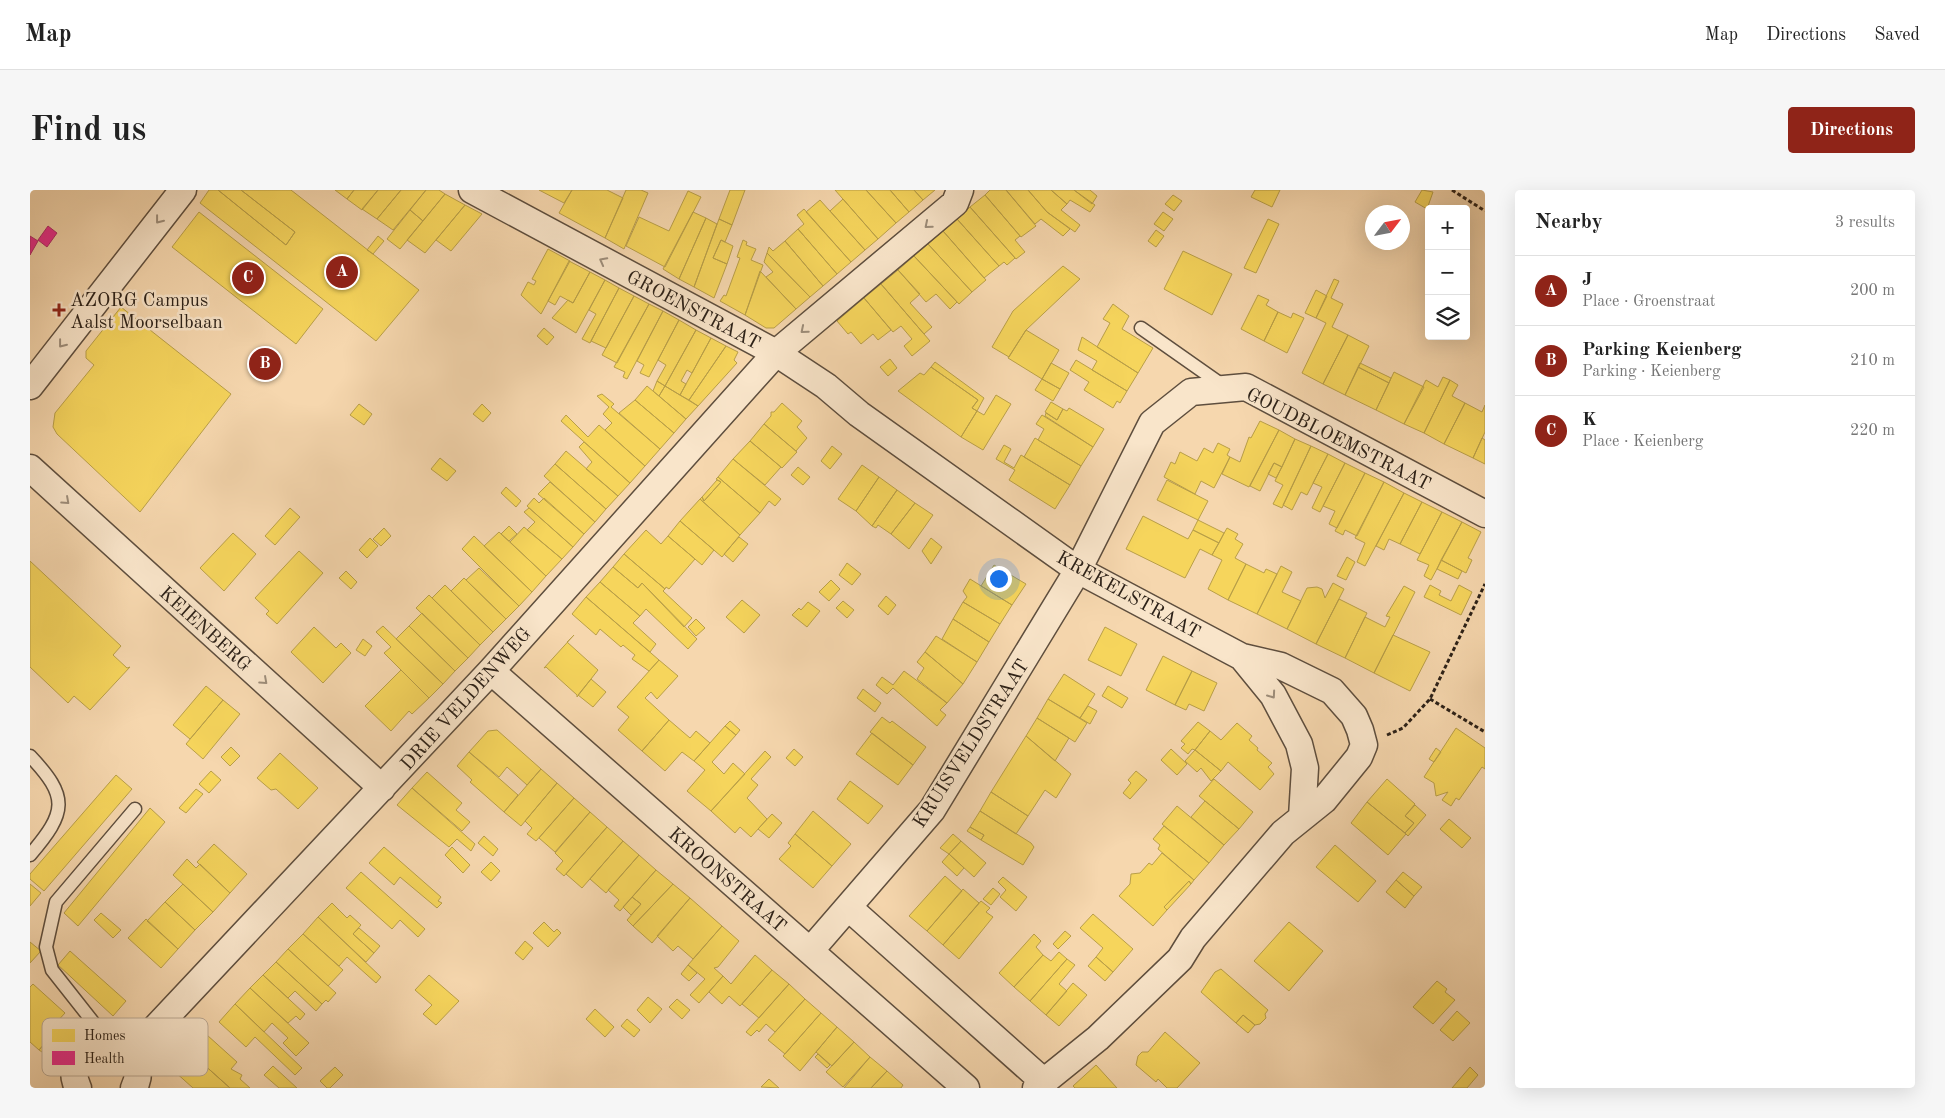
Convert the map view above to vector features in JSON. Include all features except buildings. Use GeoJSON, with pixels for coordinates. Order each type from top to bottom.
{"type":"FeatureCollection","features":[{"type":"Feature","properties":{"kind":"street"},"geometry":{"type":"LineString","coordinates":[[30,386],[183,190]]}},
{"type":"Feature","properties":{"kind":"street","name":"GROENSTRAAT"},"geometry":{"type":"LineString","coordinates":[[472,190],[776,353],[955,203],[960,190]]}},
{"type":"Feature","properties":{"kind":"street","name":"KREKELSTRAAT"},"geometry":{"type":"LineString","coordinates":[[776,353],[826,386],[859,414],[1078,570],[1242,657],[1273,695],[1300,744],[1305,768],[1302,817]]}},
{"type":"Feature","properties":{"kind":"street","name":"DRIE VELDENWEG"},"geometry":{"type":"LineString","coordinates":[[156,1018],[382,788],[490,671],[776,353]]}},
{"type":"Feature","properties":{"kind":"street","name":"GOUDBLOEMSTRAAT"},"geometry":{"type":"LineString","coordinates":[[1078,570],[1152,423],[1191,392],[1246,387],[1485,514]]}},
{"type":"Feature","properties":{"kind":"street","name":"KEIENBERG"},"geometry":{"type":"LineString","coordinates":[[30,468],[382,788]]}},
{"type":"Feature","properties":{"kind":"street","name":"KRUISVELDSTRAAT"},"geometry":{"type":"LineString","coordinates":[[810,951],[932,810],[1078,570]]}},
{"type":"Feature","properties":{"kind":"street"},"geometry":{"type":"LineString","coordinates":[[849,908],[1040,1085],[1098,1038],[1180,959],[1193,938],[1276,840],[1324,800],[1352,768],[1364,745],[1354,716],[1332,691],[1281,666],[1242,657]]}},
{"type":"Feature","properties":{"kind":"street","name":"KROONSTRAAT"},"geometry":{"type":"LineString","coordinates":[[490,671],[966,1088]]}},
{"type":"Feature","properties":{"kind":"street","name":"DRIE VELDENWEG"},"geometry":{"type":"LineString","coordinates":[[74,1076],[78,1088]]}},
{"type":"Feature","properties":{"kind":"street"},"geometry":{"type":"LineString","coordinates":[[134,1088],[138,1076]]}},
{"type":"Feature","properties":{"kind":"lane"},"geometry":{"type":"LineString","coordinates":[[1141,328],[1228,389]]}},
{"type":"Feature","properties":{"kind":"lane"},"geometry":{"type":"LineString","coordinates":[[30,756],[48,775],[58,792],[59,813],[43,840],[30,855]]}},
{"type":"Feature","properties":{"kind":"lane"},"geometry":{"type":"LineString","coordinates":[[101,1018],[52,970],[46,947],[56,902],[135,809]]}},
{"type":"Feature","properties":{"kind":"path"},"geometry":{"type":"LineString","coordinates":[[1452,190],[1485,211]]}},
{"type":"Feature","properties":{"kind":"path"},"geometry":{"type":"LineString","coordinates":[[1364,745],[1403,728],[1430,699],[1485,584]]}},
{"type":"Feature","properties":{"kind":"path"},"geometry":{"type":"LineString","coordinates":[[1430,699],[1485,732]]}},
{"type":"Feature","properties":{"kind":"place","name":"J"},"geometry":{"type":"Point","coordinates":[342,272]}},
{"type":"Feature","properties":{"kind":"place","name":"K"},"geometry":{"type":"Point","coordinates":[248,278]}},
{"type":"Feature","properties":{"kind":"place","name":"AZORG Campus Aalst Moorselbaan"},"geometry":{"type":"Point","coordinates":[59,310]}},
{"type":"Feature","properties":{"kind":"place","name":"Parking Keienberg"},"geometry":{"type":"Point","coordinates":[265,364]}}]}
